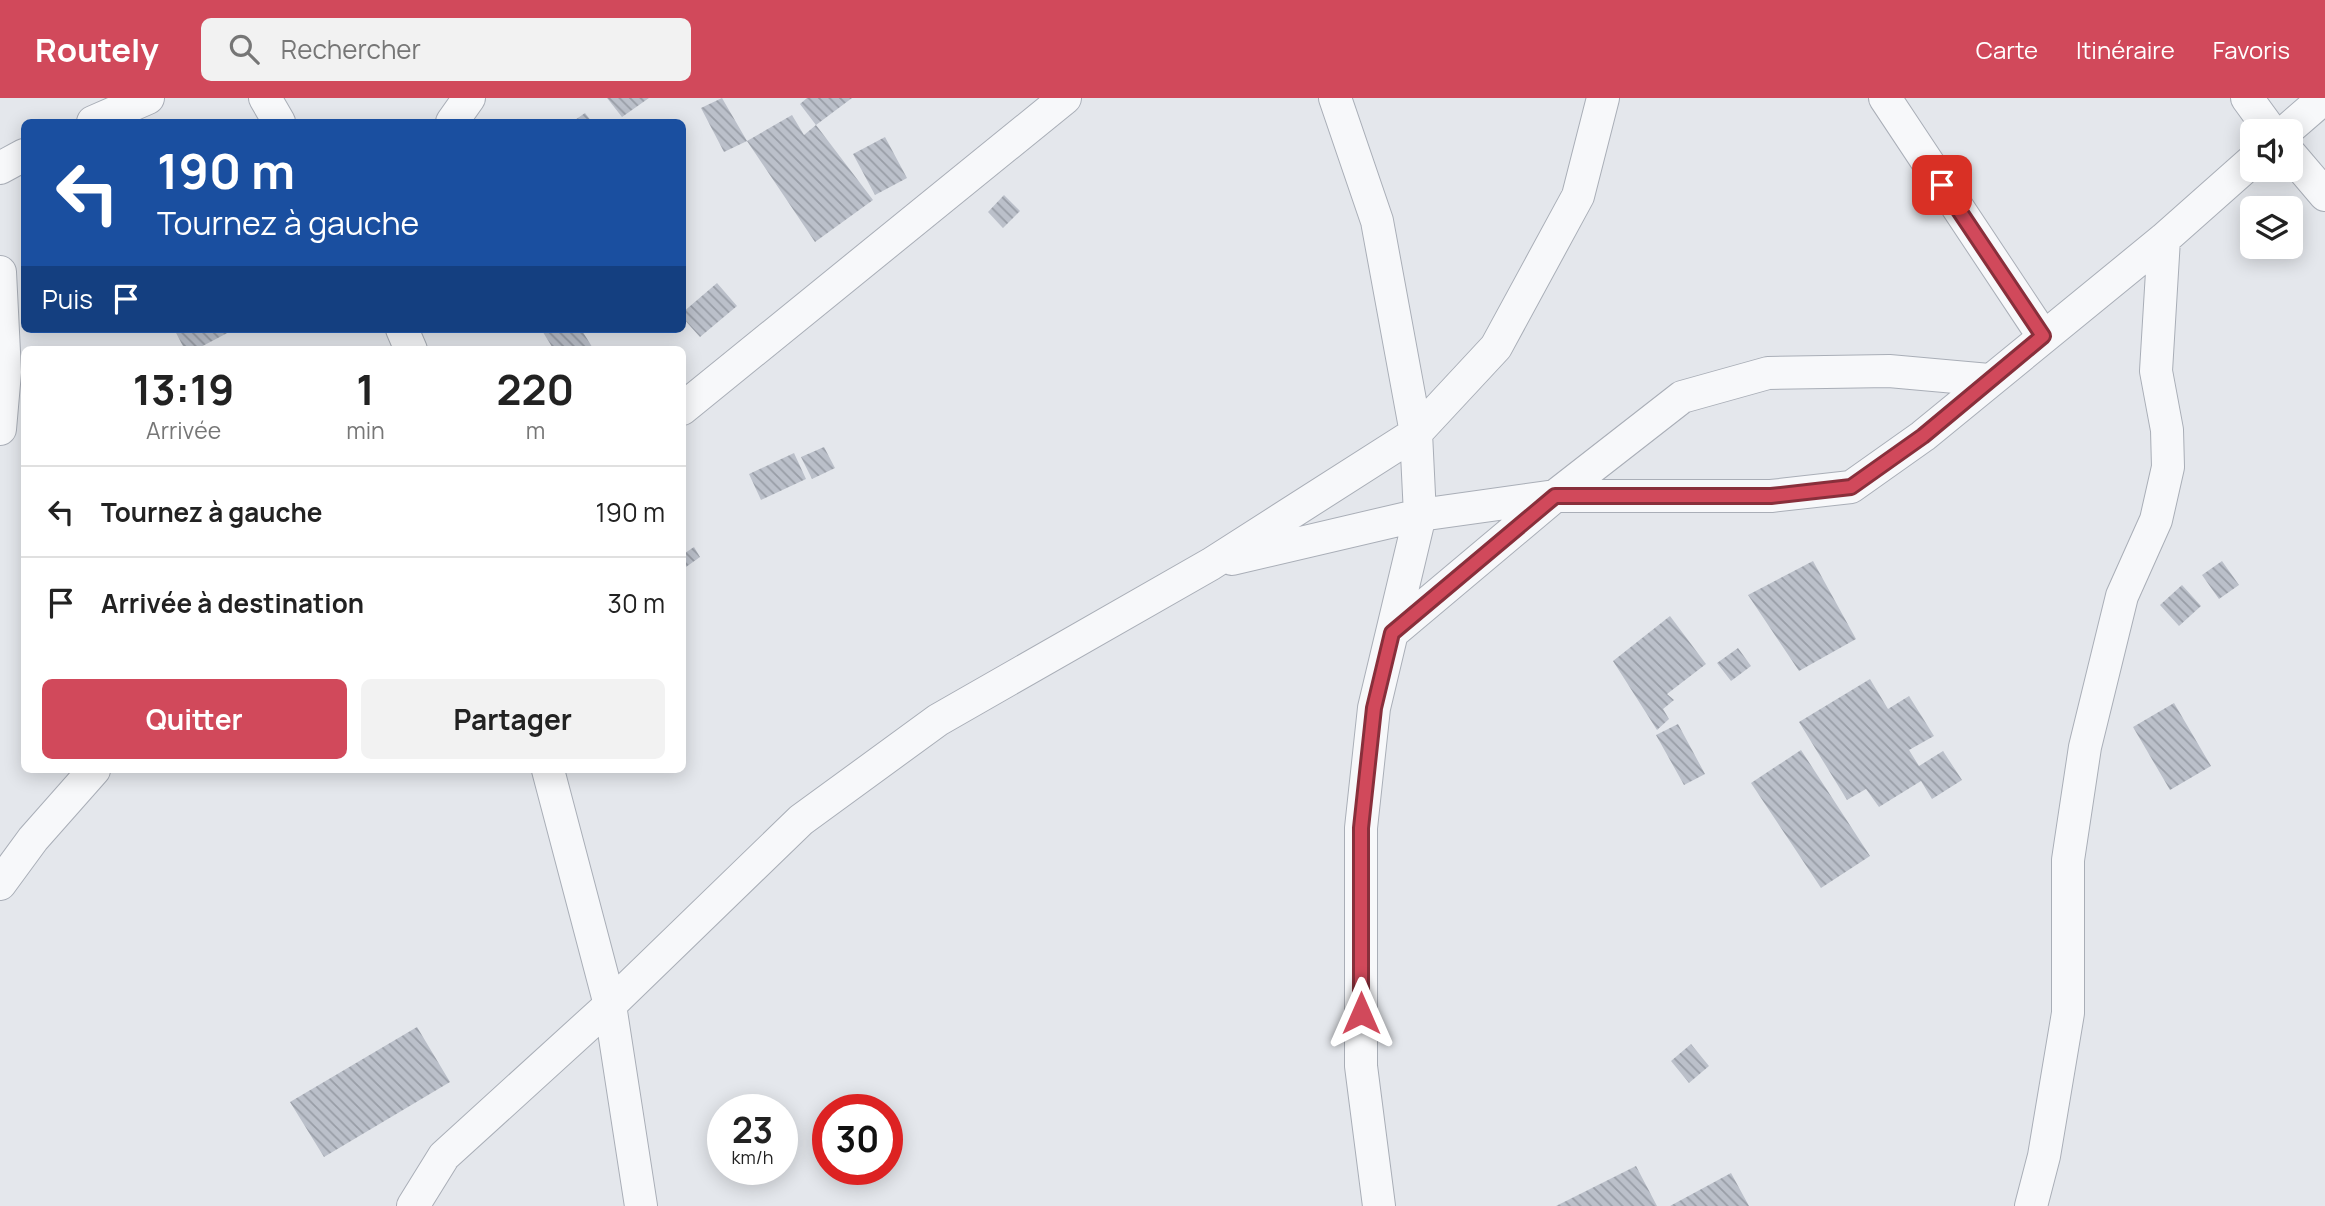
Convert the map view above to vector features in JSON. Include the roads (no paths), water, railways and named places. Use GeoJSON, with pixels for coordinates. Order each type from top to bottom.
{"type":"FeatureCollection","features":[{"type":"Feature","properties":{"kind":"street"},"geometry":{"type":"LineString","coordinates":[[100,119],[148,98]]}},
{"type":"Feature","properties":{"kind":"street"},"geometry":{"type":"LineString","coordinates":[[265,98],[277,119]]}},
{"type":"Feature","properties":{"kind":"street"},"geometry":{"type":"LineString","coordinates":[[454,119],[470,98]]}},
{"type":"Feature","properties":{"kind":"street"},"geometry":{"type":"LineString","coordinates":[[686,406],[1065,98]]}},
{"type":"Feature","properties":{"kind":"street"},"geometry":{"type":"LineString","coordinates":[[1335,98],[1377,221],[1416,433],[1420,515],[1374,708],[1361,828],[1361,1066],[1379,1206]]}},
{"type":"Feature","properties":{"kind":"street"},"geometry":{"type":"LineString","coordinates":[[413,1206],[444,1156],[610,1005],[801,820],[938,720],[1211,564],[1416,433],[1496,347],[1578,196],[1603,98]]}},
{"type":"Feature","properties":{"kind":"street"},"geometry":{"type":"LineString","coordinates":[[1885,98],[2043,336]]}},
{"type":"Feature","properties":{"kind":"street"},"geometry":{"type":"LineString","coordinates":[[2247,98],[2262,119]]}},
{"type":"Feature","properties":{"kind":"street"},"geometry":{"type":"LineString","coordinates":[[2300,119],[2324,98]]}},
{"type":"Feature","properties":{"kind":"street"},"geometry":{"type":"LineString","coordinates":[[0,168],[21,157]]}},
{"type":"Feature","properties":{"kind":"street"},"geometry":{"type":"LineString","coordinates":[[2303,169],[2325,195]]}},
{"type":"Feature","properties":{"kind":"street"},"geometry":{"type":"LineString","coordinates":[[1211,564],[1420,515],[1555,496],[1771,496],[1851,487],[1923,436],[2164,239],[2240,172]]}},
{"type":"Feature","properties":{"kind":"street"},"geometry":{"type":"LineString","coordinates":[[2031,1206],[2044,1156],[2068,1013],[2068,860],[2085,747],[2122,596],[2155,520],[2168,467],[2167,430],[2156,371],[2164,239]]}},
{"type":"Feature","properties":{"kind":"street"},"geometry":{"type":"LineString","coordinates":[[0,272],[5,372],[0,429]]}},
{"type":"Feature","properties":{"kind":"street"},"geometry":{"type":"LineString","coordinates":[[1392,633],[1555,496],[1682,397],[1768,373],[1889,370],[1989,380]]}},
{"type":"Feature","properties":{"kind":"street"},"geometry":{"type":"LineString","coordinates":[[0,884],[33,839],[91,773]]}},
{"type":"Feature","properties":{"kind":"street"},"geometry":{"type":"LineString","coordinates":[[549,773],[610,1005],[641,1206]]}}]}
